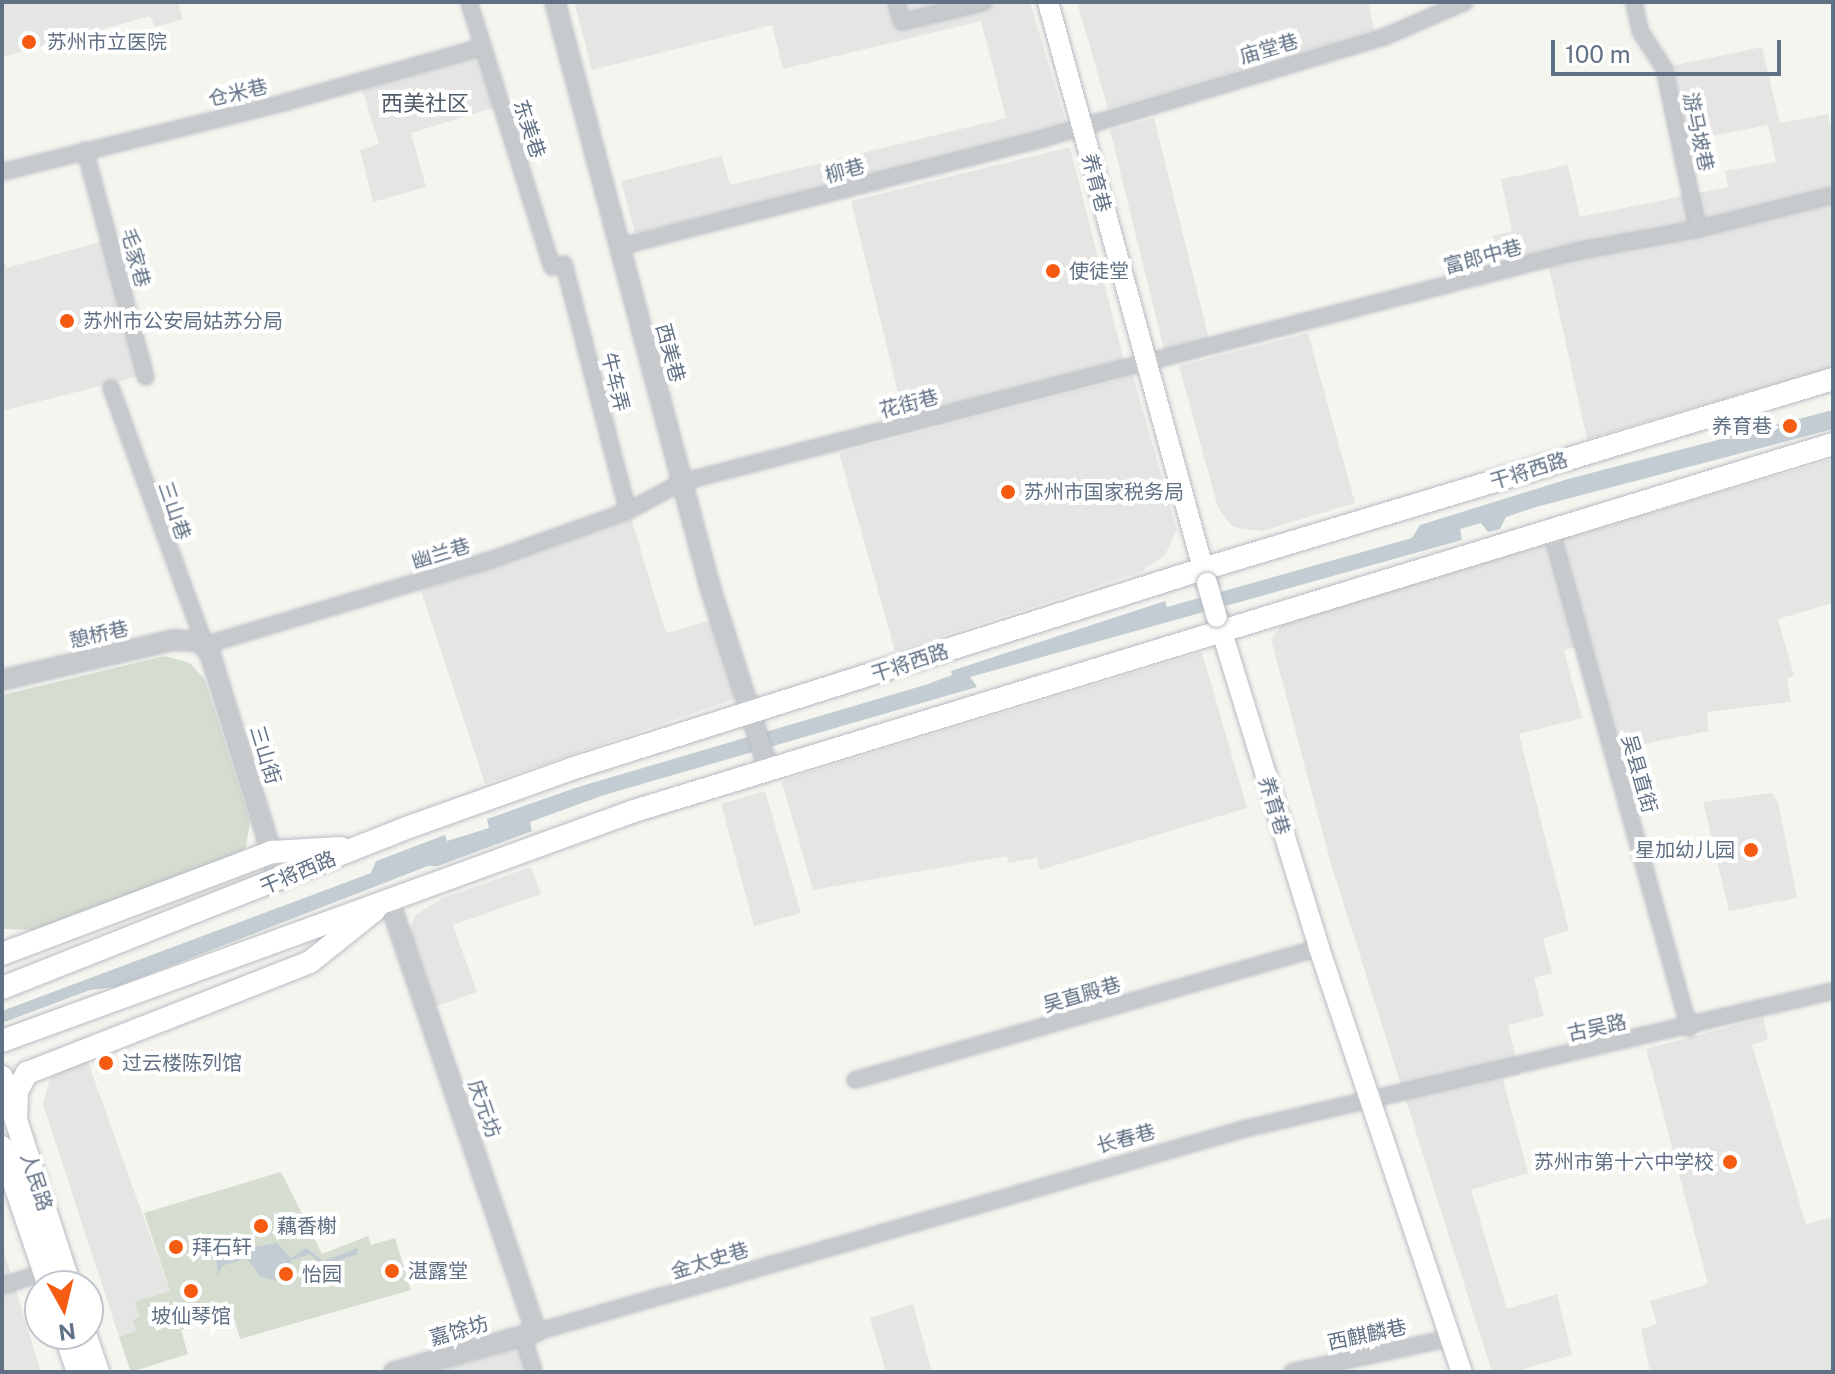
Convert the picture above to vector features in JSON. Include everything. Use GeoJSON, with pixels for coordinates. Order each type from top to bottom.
{"type":"FeatureCollection","features":[{"type":"Feature","properties":{"kind":"main road","name":"养育巷"},"geometry":{"type":"LineString","coordinates":[[1048,2],[1145,366],[1219,623],[1367,1096],[1462,1372]]}},
{"type":"Feature","properties":{"kind":"main road","name":"干将西路"},"geometry":{"type":"LineString","coordinates":[[2,988],[358,847],[574,768],[752,721],[1833,379]]}},
{"type":"Feature","properties":{"kind":"main road"},"geometry":{"type":"LineString","coordinates":[[2,1041],[766,762],[1219,623],[1551,530],[1833,444]]}},
{"type":"Feature","properties":{"kind":"main road"},"geometry":{"type":"LineString","coordinates":[[2,954],[272,852],[358,847]]}},
{"type":"Feature","properties":{"kind":"main road"},"geometry":{"type":"LineString","coordinates":[[16,1121],[17,1091],[27,1073],[310,962],[389,900]]}},
{"type":"Feature","properties":{"kind":"main road"},"geometry":{"type":"LineString","coordinates":[[299,931],[310,962]]}},
{"type":"Feature","properties":{"kind":"main road","name":"人民路"},"geometry":{"type":"LineString","coordinates":[[2,1077],[65,1270]]}},
{"type":"Feature","properties":{"kind":"main road","name":"人民路"},"geometry":{"type":"LineString","coordinates":[[2,1147],[44,1270]]}},
{"type":"Feature","properties":{"kind":"main road"},"geometry":{"type":"LineString","coordinates":[[70,1350],[78,1372]]}},
{"type":"Feature","properties":{"kind":"main road"},"geometry":{"type":"LineString","coordinates":[[90,1350],[98,1372]]}},
{"type":"Feature","properties":{"kind":"street","name":"东美巷"},"geometry":{"type":"LineString","coordinates":[[469,2],[558,265]]}},
{"type":"Feature","properties":{"kind":"street","name":"西美巷"},"geometry":{"type":"LineString","coordinates":[[555,2],[682,482],[766,762]]}},
{"type":"Feature","properties":{"kind":"street"},"geometry":{"type":"LineString","coordinates":[[896,2],[902,22],[984,2]]}},
{"type":"Feature","properties":{"kind":"street","name":"庙堂巷"},"geometry":{"type":"LineString","coordinates":[[1081,124],[1384,37],[1465,2]]}},
{"type":"Feature","properties":{"kind":"street","name":"游马坡巷"},"geometry":{"type":"LineString","coordinates":[[1634,2],[1640,31],[1664,68],[1698,229]]}},
{"type":"Feature","properties":{"kind":"street","name":"仓米巷"},"geometry":{"type":"LineString","coordinates":[[2,172],[286,102],[482,47]]}},
{"type":"Feature","properties":{"kind":"street","name":"柳巷"},"geometry":{"type":"LineString","coordinates":[[618,247],[850,191],[1081,124]]}},
{"type":"Feature","properties":{"kind":"street","name":"毛家巷"},"geometry":{"type":"LineString","coordinates":[[85,150],[146,377]]}},
{"type":"Feature","properties":{"kind":"street","name":"富郎中巷"},"geometry":{"type":"LineString","coordinates":[[1145,366],[1578,251],[1698,229],[1833,195]]}},
{"type":"Feature","properties":{"kind":"street","name":"牛车弄"},"geometry":{"type":"LineString","coordinates":[[558,265],[628,511]]}},
{"type":"Feature","properties":{"kind":"street","name":"花街巷"},"geometry":{"type":"LineString","coordinates":[[682,482],[1145,366]]}},
{"type":"Feature","properties":{"kind":"street","name":"三山巷"},"geometry":{"type":"LineString","coordinates":[[111,388],[205,645]]}},
{"type":"Feature","properties":{"kind":"street","name":"幽兰巷"},"geometry":{"type":"LineString","coordinates":[[205,645],[493,559],[628,511],[682,482]]}},
{"type":"Feature","properties":{"kind":"street","name":"吴县直街"},"geometry":{"type":"LineString","coordinates":[[1551,530],[1689,1028]]}},
{"type":"Feature","properties":{"kind":"street","name":"憩桥巷"},"geometry":{"type":"LineString","coordinates":[[2,680],[174,640],[205,645]]}},
{"type":"Feature","properties":{"kind":"street","name":"三山街"},"geometry":{"type":"LineString","coordinates":[[205,645],[280,880]]}},
{"type":"Feature","properties":{"kind":"street","name":"庆元坊"},"geometry":{"type":"LineString","coordinates":[[389,900],[530,1334]]}},
{"type":"Feature","properties":{"kind":"street","name":"吴直殿巷"},"geometry":{"type":"LineString","coordinates":[[855,1080],[1319,948]]}},
{"type":"Feature","properties":{"kind":"street","name":"古吴路"},"geometry":{"type":"LineString","coordinates":[[1367,1096],[1689,1028],[1833,991]]}},
{"type":"Feature","properties":{"kind":"street","name":"长春巷"},"geometry":{"type":"LineString","coordinates":[[896,1226],[1367,1096]]}},
{"type":"Feature","properties":{"kind":"street","name":"金太史巷"},"geometry":{"type":"LineString","coordinates":[[530,1334],[896,1226]]}},
{"type":"Feature","properties":{"kind":"street"},"geometry":{"type":"LineString","coordinates":[[2,1286],[24,1283]]}},
{"type":"Feature","properties":{"kind":"street"},"geometry":{"type":"LineString","coordinates":[[530,1334],[534,1372]]}},
{"type":"Feature","properties":{"kind":"street","name":"嘉馀坊"},"geometry":{"type":"LineString","coordinates":[[394,1372],[530,1334]]}},
{"type":"Feature","properties":{"kind":"street","name":"西麒麟巷"},"geometry":{"type":"LineString","coordinates":[[1292,1372],[1450,1338]]}},
{"type":"Feature","properties":{"kind":"shaded area","name":"苏州市立医院"},"geometry":{"type":"Polygon","coordinates":[[[2,2],[178,2],[183,19],[155,27],[150,16],[2,57],[2,2]]]}},
{"type":"Feature","properties":{"kind":"shaded area"},"geometry":{"type":"Polygon","coordinates":[[[574,2],[1030,2],[1067,126],[853,183],[635,233],[621,181],[722,156],[730,185],[1006,118],[981,21],[783,69],[772,25],[592,70],[574,2]]]}},
{"type":"Feature","properties":{"kind":"shaded area"},"geometry":{"type":"Polygon","coordinates":[[[1077,2],[1368,2],[1374,30],[1108,109],[1077,2]]]}},
{"type":"Feature","properties":{"kind":"shaded area"},"geometry":{"type":"Polygon","coordinates":[[[1762,47],[1780,123],[1828,114],[1833,134],[1833,367],[1587,439],[1546,254],[1500,266],[1492,236],[1512,231],[1501,179],[1568,165],[1580,217],[1728,187],[1725,171],[1776,162],[1768,125],[1672,144],[1657,69],[1762,47]]]}},
{"type":"Feature","properties":{"kind":"shaded area"},"geometry":{"type":"Polygon","coordinates":[[[487,53],[503,105],[411,133],[426,187],[373,202],[360,150],[379,144],[362,89],[487,53]]]}},
{"type":"Feature","properties":{"kind":"shaded area"},"geometry":{"type":"Polygon","coordinates":[[[1154,118],[1209,339],[1164,350],[1110,130],[1154,118]]]}},
{"type":"Feature","properties":{"kind":"shaded area"},"geometry":{"type":"Polygon","coordinates":[[[1070,147],[1124,360],[904,417],[851,201],[1070,147]]]}},
{"type":"Feature","properties":{"kind":"shaded area","name":"苏州市公安局姑苏分局"},"geometry":{"type":"Polygon","coordinates":[[[110,239],[148,374],[2,411],[2,253],[6,268],[110,239]]]}},
{"type":"Feature","properties":{"kind":"shaded area"},"geometry":{"type":"Polygon","coordinates":[[[1308,333],[1355,503],[1263,531],[1232,526],[1218,508],[1179,366],[1308,333]]]}},
{"type":"Feature","properties":{"kind":"shaded area","name":"苏州市国家税务局"},"geometry":{"type":"Polygon","coordinates":[[[1133,376],[1177,530],[1165,555],[1141,572],[895,651],[839,453],[1133,376]]]}},
{"type":"Feature","properties":{"kind":"shaded area"},"geometry":{"type":"Polygon","coordinates":[[[1833,410],[1833,429],[1536,507],[1506,517],[1500,529],[1488,532],[1481,523],[1460,529],[1462,540],[970,677],[977,687],[604,795],[530,822],[532,831],[438,866],[428,866],[116,987],[90,990],[2,1023],[2,1011],[371,873],[376,861],[445,835],[447,841],[489,828],[487,819],[578,787],[925,685],[952,675],[951,671],[1165,601],[1167,607],[1412,538],[1420,525],[1568,479],[1833,410]]]}},
{"type":"Feature","properties":{"kind":"shaded area"},"geometry":{"type":"Polygon","coordinates":[[[1833,459],[1833,603],[1778,619],[1794,676],[1787,678],[1791,702],[1707,712],[1709,731],[1619,749],[1561,539],[1833,459]]]}},
{"type":"Feature","properties":{"kind":"shaded area"},"geometry":{"type":"Polygon","coordinates":[[[631,518],[666,633],[716,619],[735,699],[485,784],[421,591],[631,518]]]}},
{"type":"Feature","properties":{"kind":"shaded area"},"geometry":{"type":"Polygon","coordinates":[[[1549,543],[1576,647],[1564,650],[1582,718],[1519,734],[1569,931],[1543,938],[1552,973],[1534,978],[1544,1016],[1508,1025],[1520,1075],[1503,1079],[1528,1173],[1471,1190],[1507,1309],[1557,1294],[1572,1355],[1514,1372],[1492,1372],[1330,861],[1271,639],[1283,624],[1549,543]]]}},
{"type":"Feature","properties":{"kind":"shaded area"},"geometry":{"type":"Polygon","coordinates":[[[1202,652],[1247,808],[1040,870],[1037,858],[1008,863],[1007,856],[813,890],[782,783],[786,779],[1202,652]]]}},
{"type":"Feature","properties":{"kind":"shaded area"},"geometry":{"type":"Polygon","coordinates":[[[165,656],[190,663],[205,680],[250,821],[246,847],[237,855],[35,930],[2,929],[2,695],[165,656]]]}},
{"type":"Feature","properties":{"kind":"shaded area"},"geometry":{"type":"Polygon","coordinates":[[[765,791],[801,913],[754,926],[721,804],[765,791]]]}},
{"type":"Feature","properties":{"kind":"shaded area","name":"星加幼儿园"},"geometry":{"type":"Polygon","coordinates":[[[1772,793],[1778,802],[1797,898],[1729,911],[1703,802],[1772,793]]]}},
{"type":"Feature","properties":{"kind":"shaded area"},"geometry":{"type":"Polygon","coordinates":[[[531,867],[541,894],[453,925],[477,992],[434,1007],[409,935],[415,915],[443,898],[531,867]]]}},
{"type":"Feature","properties":{"kind":"shaded area","name":"苏州市第十六中学校"},"geometry":{"type":"Polygon","coordinates":[[[1763,1018],[1768,1039],[1752,1045],[1806,1224],[1833,1217],[1833,1372],[1650,1372],[1641,1329],[1657,1324],[1650,1301],[1708,1284],[1646,1049],[1763,1018]]]}},
{"type":"Feature","properties":{"kind":"shaded area"},"geometry":{"type":"Polygon","coordinates":[[[87,1059],[170,1291],[140,1317],[136,1331],[119,1337],[104,1291],[104,1270],[97,1270],[43,1104],[50,1078],[87,1059]]]}},
{"type":"Feature","properties":{"kind":"shaded area","name":"怡园"},"geometry":{"type":"Polygon","coordinates":[[[281,1172],[322,1254],[368,1236],[371,1245],[395,1238],[411,1290],[240,1339],[234,1318],[213,1324],[207,1308],[194,1312],[197,1324],[181,1330],[188,1354],[131,1372],[119,1337],[136,1331],[133,1320],[139,1317],[135,1302],[170,1291],[144,1213],[281,1172]]]}},
{"type":"Feature","properties":{"kind":"shaded area"},"geometry":{"type":"Polygon","coordinates":[[[226,1234],[246,1237],[254,1247],[277,1243],[291,1258],[306,1248],[324,1261],[357,1248],[358,1254],[339,1260],[342,1271],[330,1281],[329,1272],[310,1254],[292,1260],[280,1282],[260,1276],[246,1258],[222,1266],[218,1276],[214,1243],[226,1234]]]}},
{"type":"Feature","properties":{"kind":"shaded area"},"geometry":{"type":"Polygon","coordinates":[[[2,1245],[24,1317],[24,1350],[34,1350],[41,1372],[2,1372],[2,1245]]]}},
{"type":"Feature","properties":{"kind":"shaded area"},"geometry":{"type":"Polygon","coordinates":[[[913,1304],[932,1372],[886,1372],[870,1318],[913,1304]]]}},
{"type":"Feature","properties":{"kind":"shaded area"},"geometry":{"type":"Polygon","coordinates":[[[522,1346],[529,1372],[433,1372],[522,1346]]]}},
{"type":"Feature","properties":{"kind":"place","name":"苏州市立医院"},"geometry":{"type":"Point","coordinates":[29,42]}},
{"type":"Feature","properties":{"kind":"place","name":"使徒堂"},"geometry":{"type":"Point","coordinates":[1053,271]}},
{"type":"Feature","properties":{"kind":"place","name":"苏州市公安局姑苏分局"},"geometry":{"type":"Point","coordinates":[67,321]}},
{"type":"Feature","properties":{"kind":"place","name":"养育巷"},"geometry":{"type":"Point","coordinates":[1790,426]}},
{"type":"Feature","properties":{"kind":"place","name":"苏州市国家税务局"},"geometry":{"type":"Point","coordinates":[1008,492]}},
{"type":"Feature","properties":{"kind":"place","name":"星加幼儿园"},"geometry":{"type":"Point","coordinates":[1751,850]}},
{"type":"Feature","properties":{"kind":"place","name":"过云楼陈列馆"},"geometry":{"type":"Point","coordinates":[106,1063]}},
{"type":"Feature","properties":{"kind":"place","name":"苏州市第十六中学校"},"geometry":{"type":"Point","coordinates":[1730,1162]}},
{"type":"Feature","properties":{"kind":"place","name":"藕香榭"},"geometry":{"type":"Point","coordinates":[261,1226]}},
{"type":"Feature","properties":{"kind":"place","name":"拜石轩"},"geometry":{"type":"Point","coordinates":[176,1247]}},
{"type":"Feature","properties":{"kind":"place","name":"湛露堂"},"geometry":{"type":"Point","coordinates":[392,1271]}},
{"type":"Feature","properties":{"kind":"place","name":"怡园"},"geometry":{"type":"Point","coordinates":[286,1274]}},
{"type":"Feature","properties":{"kind":"place","name":"坡仙琴馆"},"geometry":{"type":"Point","coordinates":[191,1291]}},
{"type":"Feature","properties":{"kind":"district","name":"西美社区"},"geometry":{"type":"Point","coordinates":[425,104]}}]}
